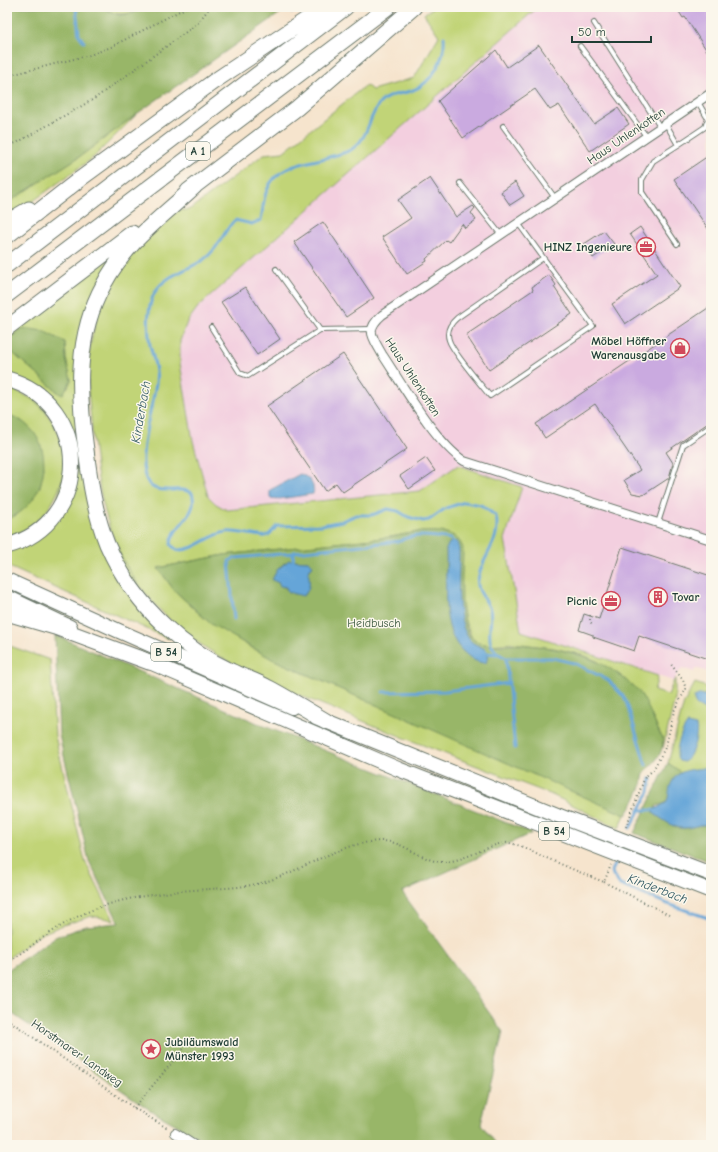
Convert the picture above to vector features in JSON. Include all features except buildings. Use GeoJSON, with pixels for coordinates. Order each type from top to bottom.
{"type":"FeatureCollection","features":[{"type":"Feature","properties":{"kind":"highway"},"geometry":{"type":"LineString","coordinates":[[7,236],[80,179],[213,82],[325,7]]}},
{"type":"Feature","properties":{"kind":"highway","name":"A 1"},"geometry":{"type":"LineString","coordinates":[[7,265],[346,7]]}},
{"type":"Feature","properties":{"kind":"highway","name":"A 1"},"geometry":{"type":"LineString","coordinates":[[7,295],[388,7]]}},
{"type":"Feature","properties":{"kind":"highway"},"geometry":{"type":"LineString","coordinates":[[7,328],[297,108],[414,7]]}},
{"type":"Feature","properties":{"kind":"highway"},"geometry":{"type":"LineString","coordinates":[[7,222],[80,179]]}},
{"type":"Feature","properties":{"kind":"highway"},"geometry":{"type":"LineString","coordinates":[[195,186],[163,216],[144,230],[124,253],[103,284],[90,316],[82,348],[80,384],[82,423],[94,503],[101,527],[115,561],[139,597],[163,624],[178,638],[214,662],[269,688],[326,721]]}},
{"type":"Feature","properties":{"kind":"highway"},"geometry":{"type":"LineString","coordinates":[[7,379],[30,389],[49,404],[57,414],[68,434],[72,462],[70,481],[64,499],[53,516],[34,534],[7,546]]}},
{"type":"Feature","properties":{"kind":"highway","name":"B 54"},"geometry":{"type":"LineString","coordinates":[[7,580],[118,631],[326,721],[562,817],[711,874]]}},
{"type":"Feature","properties":{"kind":"highway","name":"B 54"},"geometry":{"type":"LineString","coordinates":[[7,597],[149,662],[398,769],[711,891]]}},
{"type":"Feature","properties":{"kind":"highway"},"geometry":{"type":"LineString","coordinates":[[7,613],[55,628],[149,662]]}},
{"type":"Feature","properties":{"kind":"street","name":"Haus Uhlenkotten"},"geometry":{"type":"LineString","coordinates":[[711,93],[382,315],[373,323],[372,329],[375,341],[382,354],[436,433],[459,457],[469,462],[711,540]]}},
{"type":"Feature","properties":{"kind":"street"},"geometry":{"type":"LineString","coordinates":[[175,1133],[194,1145]]}},
{"type":"Feature","properties":{"kind":"lane"},"geometry":{"type":"LineString","coordinates":[[594,23],[678,145]]}},
{"type":"Feature","properties":{"kind":"lane"},"geometry":{"type":"LineString","coordinates":[[580,46],[646,136]]}},
{"type":"Feature","properties":{"kind":"lane"},"geometry":{"type":"LineString","coordinates":[[677,244],[642,192],[642,180],[653,162],[705,126],[708,119],[698,102]]}},
{"type":"Feature","properties":{"kind":"lane"},"geometry":{"type":"LineString","coordinates":[[503,126],[555,198]]}},
{"type":"Feature","properties":{"kind":"lane"},"geometry":{"type":"LineString","coordinates":[[460,183],[501,235]]}},
{"type":"Feature","properties":{"kind":"lane"},"geometry":{"type":"LineString","coordinates":[[518,223],[593,326],[490,396],[451,344],[448,333],[450,327],[457,318],[543,258]]}},
{"type":"Feature","properties":{"kind":"lane"},"geometry":{"type":"LineString","coordinates":[[276,269],[320,330]]}},
{"type":"Feature","properties":{"kind":"lane"},"geometry":{"type":"LineString","coordinates":[[211,327],[240,373],[248,376],[320,330],[372,329]]}},
{"type":"Feature","properties":{"kind":"lane"},"geometry":{"type":"LineString","coordinates":[[658,523],[683,444],[711,426]]}},
{"type":"Feature","properties":{"kind":"path"},"geometry":{"type":"LineString","coordinates":[[7,76],[90,55],[111,47],[187,7]]}},
{"type":"Feature","properties":{"kind":"path"},"geometry":{"type":"LineString","coordinates":[[7,147],[94,99],[197,24],[210,7]]}},
{"type":"Feature","properties":{"kind":"path"},"geometry":{"type":"LineString","coordinates":[[590,615],[590,622],[594,625]]}},
{"type":"Feature","properties":{"kind":"path"},"geometry":{"type":"LineString","coordinates":[[626,827],[645,777],[653,770],[666,746],[674,711],[686,689],[683,680],[670,663]]}},
{"type":"Feature","properties":{"kind":"path"},"geometry":{"type":"LineString","coordinates":[[7,963],[77,917],[100,908],[125,900],[174,892],[244,887],[280,876],[344,849],[372,842],[384,841],[395,844],[432,860],[441,862],[459,861],[495,845],[508,843],[527,849],[604,882],[669,915]]}},
{"type":"Feature","properties":{"kind":"path"},"geometry":{"type":"LineString","coordinates":[[604,882],[612,861]]}},
{"type":"Feature","properties":{"kind":"path","name":"Horstmarer Landweg"},"geometry":{"type":"LineString","coordinates":[[7,1018],[134,1108],[175,1133]]}},
{"type":"Feature","properties":{"kind":"path"},"geometry":{"type":"LineString","coordinates":[[134,1108],[185,1047]]}},
{"type":"Feature","properties":{"kind":"shaded area"},"geometry":{"type":"Polygon","coordinates":[[[538,7],[711,7],[711,673],[696,668],[694,672],[682,668],[673,681],[521,631],[505,539],[522,487],[458,465],[421,491],[227,510],[216,504],[208,496],[193,441],[180,363],[180,341],[187,322],[198,307],[538,7]]]}},
{"type":"Feature","properties":{"kind":"green space"},"geometry":{"type":"Polygon","coordinates":[[[7,7],[100,7],[119,15],[134,13],[140,7],[289,7],[138,113],[82,155],[7,203],[7,7]]]}},
{"type":"Feature","properties":{"kind":"green space"},"geometry":{"type":"Polygon","coordinates":[[[100,7],[140,7],[131,13],[121,14],[110,12],[100,7]]]}},
{"type":"Feature","properties":{"kind":"green space"},"geometry":{"type":"Polygon","coordinates":[[[434,7],[538,7],[198,307],[187,322],[180,341],[180,363],[193,441],[208,496],[216,504],[227,510],[420,491],[458,465],[522,487],[505,539],[521,631],[658,676],[654,691],[668,695],[675,678],[675,699],[663,748],[663,739],[653,719],[621,676],[597,661],[583,655],[554,648],[513,643],[488,645],[477,642],[472,638],[465,621],[450,534],[417,532],[391,537],[224,555],[158,568],[174,590],[204,618],[250,647],[301,672],[555,782],[625,815],[619,828],[550,794],[398,736],[288,691],[259,678],[205,647],[180,629],[157,607],[136,581],[125,564],[117,547],[104,509],[94,450],[88,394],[88,366],[93,333],[98,316],[119,270],[140,245],[178,210],[188,210],[195,206],[264,154],[283,152],[366,85],[372,90],[414,78],[439,36],[424,14],[434,7]]]}},
{"type":"Feature","properties":{"kind":"green space"},"geometry":{"type":"Polygon","coordinates":[[[138,113],[94,157],[29,204],[7,217],[7,203],[82,155],[138,113]]]}},
{"type":"Feature","properties":{"kind":"green space"},"geometry":{"type":"Polygon","coordinates":[[[116,252],[84,326],[90,504],[169,639],[7,566],[7,551],[52,525],[73,437],[7,374],[7,348],[60,394],[68,387],[71,380],[66,359],[65,342],[9,338],[7,342],[7,335],[116,252]]]}},
{"type":"Feature","properties":{"kind":"green space"},"geometry":{"type":"Polygon","coordinates":[[[23,328],[43,331],[65,342],[66,359],[71,380],[63,394],[60,394],[7,348],[9,338],[23,328]]]}},
{"type":"Feature","properties":{"kind":"green space"},"geometry":{"type":"Polygon","coordinates":[[[7,387],[32,399],[53,422],[61,441],[64,461],[62,480],[55,499],[43,515],[27,528],[7,537],[7,519],[17,515],[40,487],[44,467],[41,449],[34,433],[22,421],[7,414],[7,387]]]}},
{"type":"Feature","properties":{"kind":"green space"},"geometry":{"type":"Polygon","coordinates":[[[7,414],[19,419],[27,425],[38,438],[44,465],[42,479],[37,492],[30,503],[19,513],[7,519],[7,414]]]}},
{"type":"Feature","properties":{"kind":"green space","name":"Heidbusch"},"geometry":{"type":"Polygon","coordinates":[[[417,532],[444,532],[455,537],[460,542],[463,548],[462,607],[467,629],[471,637],[476,641],[489,645],[541,647],[580,655],[604,665],[616,672],[639,692],[644,699],[661,736],[663,745],[655,762],[644,773],[642,784],[627,814],[625,815],[272,659],[211,624],[174,590],[158,568],[224,555],[391,537],[417,532]],[[446,549],[446,607],[452,635],[459,647],[469,656],[479,662],[486,663],[486,650],[470,641],[461,622],[458,596],[459,549],[446,549]],[[293,560],[284,563],[277,570],[277,582],[293,594],[306,594],[309,585],[308,572],[313,567],[308,561],[293,560]]]}},
{"type":"Feature","properties":{"kind":"green space"},"geometry":{"type":"Polygon","coordinates":[[[55,635],[264,726],[532,833],[402,892],[503,1032],[481,1124],[497,1145],[212,1145],[150,1110],[7,1010],[7,972],[9,969],[55,937],[86,926],[119,923],[89,861],[59,735],[55,635]]]}},
{"type":"Feature","properties":{"kind":"green space"},"geometry":{"type":"Polygon","coordinates":[[[7,645],[50,660],[55,736],[85,861],[114,920],[92,916],[63,925],[41,934],[7,959],[7,645]]]}},
{"type":"Feature","properties":{"kind":"green space"},"geometry":{"type":"Polygon","coordinates":[[[695,683],[710,688],[708,696],[705,694],[696,705],[711,713],[711,795],[668,763],[684,703],[695,683]]]}},
{"type":"Feature","properties":{"kind":"green space"},"geometry":{"type":"Polygon","coordinates":[[[668,763],[681,772],[672,783],[666,803],[656,806],[657,816],[679,828],[703,825],[711,826],[711,862],[634,833],[668,763]]]}},
{"type":"Feature","properties":{"kind":"water"},"geometry":{"type":"Polygon","coordinates":[[[300,474],[311,481],[314,491],[313,494],[279,499],[270,498],[270,490],[300,474]]]}},
{"type":"Feature","properties":{"kind":"water"},"geometry":{"type":"Polygon","coordinates":[[[453,541],[457,542],[459,549],[459,596],[461,619],[464,630],[469,639],[489,653],[486,663],[478,662],[467,655],[458,645],[451,633],[446,605],[446,549],[449,543],[453,541]]]}},
{"type":"Feature","properties":{"kind":"water"},"geometry":{"type":"Polygon","coordinates":[[[289,560],[308,561],[313,565],[308,572],[309,588],[303,596],[288,592],[286,587],[280,586],[279,583],[272,580],[277,570],[289,560]]]}},
{"type":"Feature","properties":{"kind":"water"},"geometry":{"type":"Polygon","coordinates":[[[701,694],[711,698],[711,714],[696,705],[694,701],[694,697],[701,694]]]}},
{"type":"Feature","properties":{"kind":"water"},"geometry":{"type":"Polygon","coordinates":[[[687,724],[696,726],[697,734],[690,756],[684,762],[679,761],[677,758],[677,748],[682,732],[687,724]]]}},
{"type":"Feature","properties":{"kind":"water"},"geometry":{"type":"Polygon","coordinates":[[[711,766],[711,826],[704,825],[678,828],[653,813],[653,810],[666,803],[669,789],[675,777],[684,771],[711,766]]]}},
{"type":"Feature","properties":{"kind":"waterway","name":"Kinderbach"},"geometry":{"type":"LineString","coordinates":[[76,7],[79,35],[84,42]]}},
{"type":"Feature","properties":{"kind":"waterway","name":"Kinderbach"},"geometry":{"type":"LineString","coordinates":[[292,12],[299,7]]}},
{"type":"Feature","properties":{"kind":"waterway","name":"Kinderbach"},"geometry":{"type":"LineString","coordinates":[[444,37],[443,53],[431,76],[419,88],[391,96],[383,100],[376,109],[362,139],[358,144],[346,152],[300,164],[277,176],[271,182],[267,190],[261,220],[252,224],[235,220],[209,255],[197,264],[168,279],[157,289],[151,302],[148,327],[150,345],[156,369],[156,378],[143,450],[145,475],[149,484],[153,488],[164,490],[182,490],[192,493],[192,508],[172,538],[171,545],[177,550],[184,550],[196,546],[213,536],[226,532],[266,536],[277,526],[322,525],[342,521],[356,515],[372,515],[388,509],[398,511],[408,517],[423,521],[429,520],[446,508],[465,502],[481,505],[496,516],[497,525],[494,541],[480,571],[478,580],[480,592],[487,602],[491,614],[490,640],[493,648],[506,658],[553,658],[574,663],[608,680],[624,697],[646,765]]}},
{"type":"Feature","properties":{"kind":"waterway"},"geometry":{"type":"LineString","coordinates":[[293,560],[294,552],[401,541],[418,536],[451,539],[454,543]]}},
{"type":"Feature","properties":{"kind":"waterway"},"geometry":{"type":"LineString","coordinates":[[234,619],[229,561],[235,558],[293,553]]}},
{"type":"Feature","properties":{"kind":"waterway"},"geometry":{"type":"LineString","coordinates":[[486,653],[498,654]]}},
{"type":"Feature","properties":{"kind":"waterway"},"geometry":{"type":"LineString","coordinates":[[506,658],[515,748]]}},
{"type":"Feature","properties":{"kind":"waterway"},"geometry":{"type":"LineString","coordinates":[[383,692],[445,691],[509,683]]}},
{"type":"Feature","properties":{"kind":"waterway","name":"Kinderbach"},"geometry":{"type":"LineString","coordinates":[[630,828],[649,792],[651,779]]}},
{"type":"Feature","properties":{"kind":"waterway"},"geometry":{"type":"LineString","coordinates":[[639,810],[653,810]]}},
{"type":"Feature","properties":{"kind":"waterway","name":"Kinderbach"},"geometry":{"type":"LineString","coordinates":[[616,863],[612,871],[620,885],[711,919]]}},
{"type":"Feature","properties":{"kind":"place","name":"HINZ Ingenieure"},"geometry":{"type":"Point","coordinates":[646,247]}},
{"type":"Feature","properties":{"kind":"place","name":"Möbel Höffner Warenausgabe"},"geometry":{"type":"Point","coordinates":[680,348]}},
{"type":"Feature","properties":{"kind":"place","name":"Tovar"},"geometry":{"type":"Point","coordinates":[658,597]}},
{"type":"Feature","properties":{"kind":"place","name":"Picnic"},"geometry":{"type":"Point","coordinates":[611,601]}},
{"type":"Feature","properties":{"kind":"place","name":"Jubiläumswald Münster 1993"},"geometry":{"type":"Point","coordinates":[151,1049]}}]}
